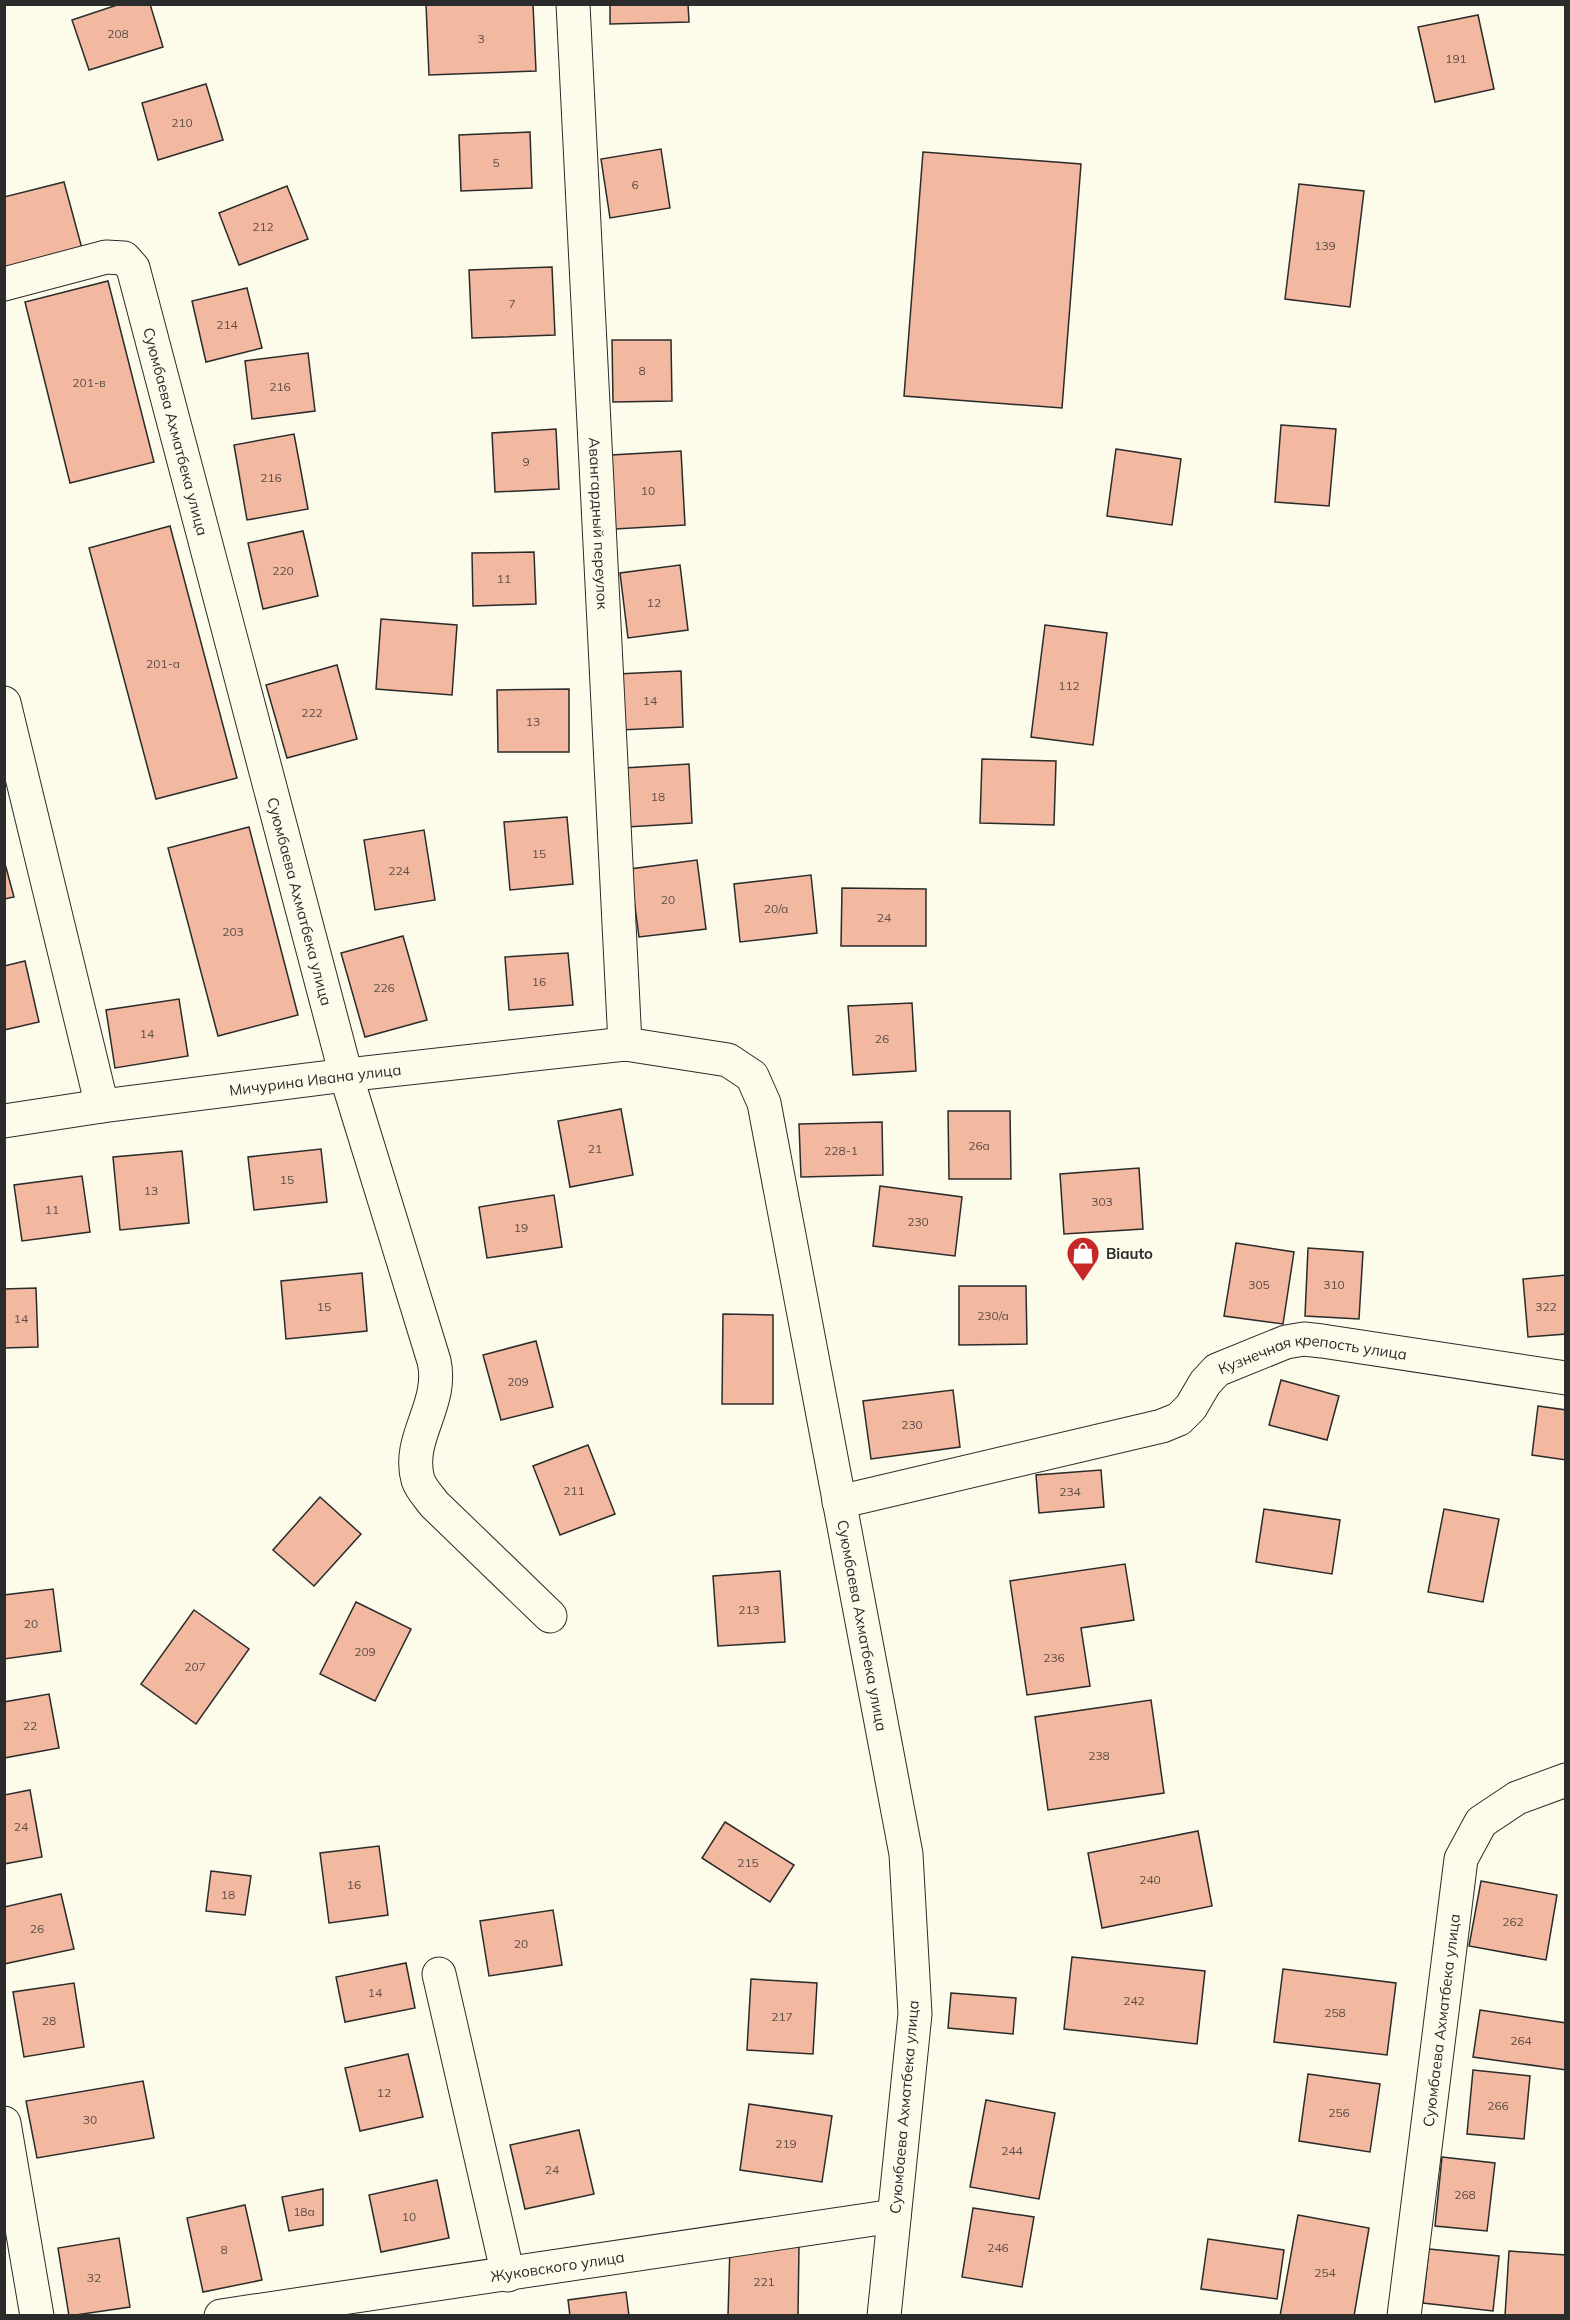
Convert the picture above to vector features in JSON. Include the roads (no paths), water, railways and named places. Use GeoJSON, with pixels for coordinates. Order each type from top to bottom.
{"type":"FeatureCollection","features":[{"type":"Feature","properties":{"kind":"street","name":"Авангардный переулок"},"geometry":{"type":"LineString","coordinates":[[573,4],[625,1044]]}},
{"type":"Feature","properties":{"kind":"street","name":"Суюмбаева Ахматбека улица"},"geometry":{"type":"LineString","coordinates":[[4,284],[106,257],[124,258],[133,268],[346,1075],[437,1374],[436,1389],[414,1456],[419,1483],[434,1504],[550,1616]]}},
{"type":"Feature","properties":{"kind":"street"},"geometry":{"type":"LineString","coordinates":[[4,703],[102,1106]]}},
{"type":"Feature","properties":{"kind":"street","name":"Мичурина Ивана улица"},"geometry":{"type":"LineString","coordinates":[[4,1121],[102,1106],[346,1075],[625,1044]]}},
{"type":"Feature","properties":{"kind":"street","name":"Суюмбаева Ахматбека улица"},"geometry":{"type":"LineString","coordinates":[[625,1044],[728,1060],[752,1076],[764,1103],[906,1854],[915,2014],[884,2316]]}},
{"type":"Feature","properties":{"kind":"street","name":"Кузнечная крепость улица"},"geometry":{"type":"LineString","coordinates":[[838,1502],[1162,1426],[1179,1419],[1191,1407],[1205,1383],[1217,1370],[1286,1342],[1322,1341],[1566,1378]]}},
{"type":"Feature","properties":{"kind":"street","name":"Суюмбаева Ахматбека улица"},"geometry":{"type":"LineString","coordinates":[[1404,2316],[1461,1859],[1481,1822],[1517,1798],[1566,1780]]}},
{"type":"Feature","properties":{"kind":"street"},"geometry":{"type":"LineString","coordinates":[[439,1974],[508,2275]]}},
{"type":"Feature","properties":{"kind":"street"},"geometry":{"type":"LineString","coordinates":[[4,2123],[37,2316]]}},
{"type":"Feature","properties":{"kind":"street","name":"Жуковского улица"},"geometry":{"type":"LineString","coordinates":[[221,2316],[894,2216]]}},
{"type":"Feature","properties":{"kind":"place","name":"Biauto"},"geometry":{"type":"Point","coordinates":[1083,1282]}}]}
